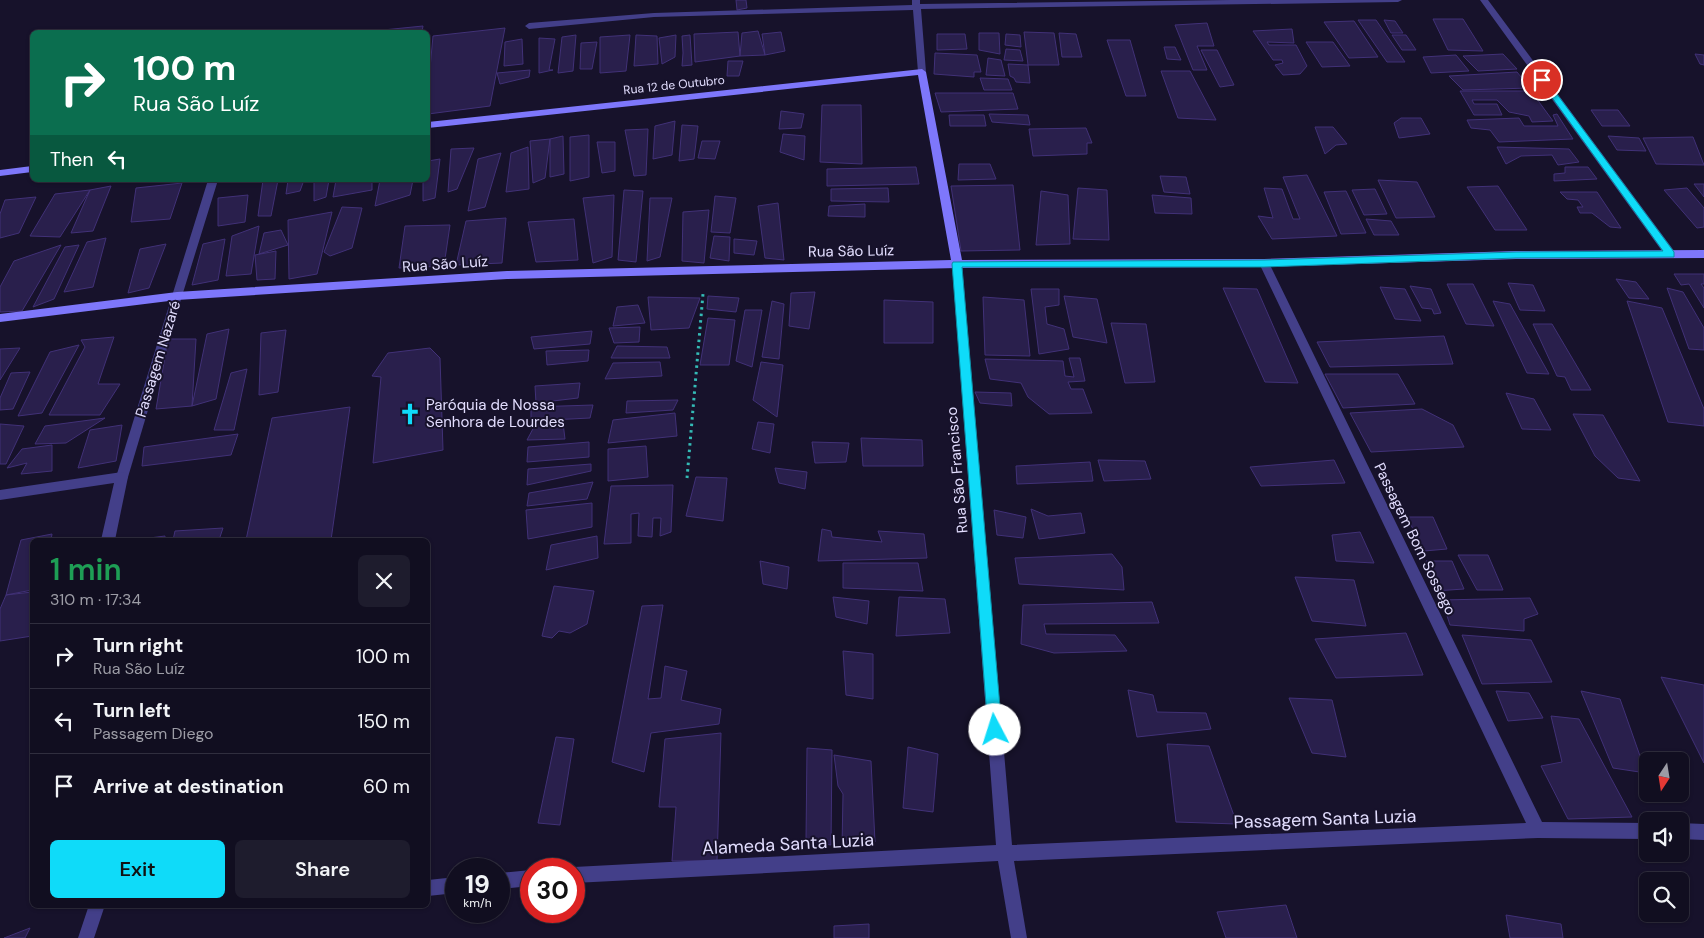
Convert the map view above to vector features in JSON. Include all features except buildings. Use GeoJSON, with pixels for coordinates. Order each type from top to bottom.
{"type":"FeatureCollection","features":[{"type":"Feature","properties":{"kind":"main road","name":"Rua 12 de Outubro"},"geometry":{"type":"LineString","coordinates":[[430,125],[922,72]]}},
{"type":"Feature","properties":{"kind":"main road","name":"Rua São Francisco"},"geometry":{"type":"LineString","coordinates":[[922,72],[957,264]]}},
{"type":"Feature","properties":{"kind":"main road"},"geometry":{"type":"LineString","coordinates":[[0,173],[30,169]]}},
{"type":"Feature","properties":{"kind":"main road","name":"Rua São Luíz"},"geometry":{"type":"LineString","coordinates":[[0,318],[177,296],[507,274],[705,268],[957,264],[1264,263],[1516,255],[1704,254]]}},
{"type":"Feature","properties":{"kind":"street"},"geometry":{"type":"LineString","coordinates":[[529,26],[654,15],[917,3],[1398,0]]}},
{"type":"Feature","properties":{"kind":"street"},"geometry":{"type":"LineString","coordinates":[[1484,0],[1671,255]]}},
{"type":"Feature","properties":{"kind":"street","name":"Rua São Francisco"},"geometry":{"type":"LineString","coordinates":[[917,3],[922,72]]}},
{"type":"Feature","properties":{"kind":"street","name":"Passagem Nazaré"},"geometry":{"type":"LineString","coordinates":[[108,538],[122,477],[213,182]]}},
{"type":"Feature","properties":{"kind":"street","name":"Passagem Bom Sossego"},"geometry":{"type":"LineString","coordinates":[[1264,263],[1538,830]]}},
{"type":"Feature","properties":{"kind":"street","name":"Rua São Francisco"},"geometry":{"type":"LineString","coordinates":[[957,264],[1005,853],[1019,938]]}},
{"type":"Feature","properties":{"kind":"street"},"geometry":{"type":"LineString","coordinates":[[0,495],[122,477]]}},
{"type":"Feature","properties":{"kind":"street","name":"Passagem Santa Luzia"},"geometry":{"type":"LineString","coordinates":[[1005,853],[1538,830],[1639,831]]}},
{"type":"Feature","properties":{"kind":"street"},"geometry":{"type":"LineString","coordinates":[[1689,831],[1704,832]]}},
{"type":"Feature","properties":{"kind":"street","name":"Alameda Santa Luzia"},"geometry":{"type":"LineString","coordinates":[[585,874],[1005,853]]}},
{"type":"Feature","properties":{"kind":"street"},"geometry":{"type":"LineString","coordinates":[[430,888],[445,886]]}},
{"type":"Feature","properties":{"kind":"street"},"geometry":{"type":"LineString","coordinates":[[86,938],[96,908]]}},
{"type":"Feature","properties":{"kind":"path"},"geometry":{"type":"LineString","coordinates":[[687,478],[705,268]]}},
{"type":"Feature","properties":{"kind":"place","name":"Paróquia de Nossa Senhora de Lourdes"},"geometry":{"type":"Point","coordinates":[410,414]}},
{"type":"Feature","properties":{"kind":"route"},"geometry":{"type":"LineString","coordinates":[[995,730],[957,264],[1264,263],[1516,255],[1671,255],[1542,80]]}}]}
